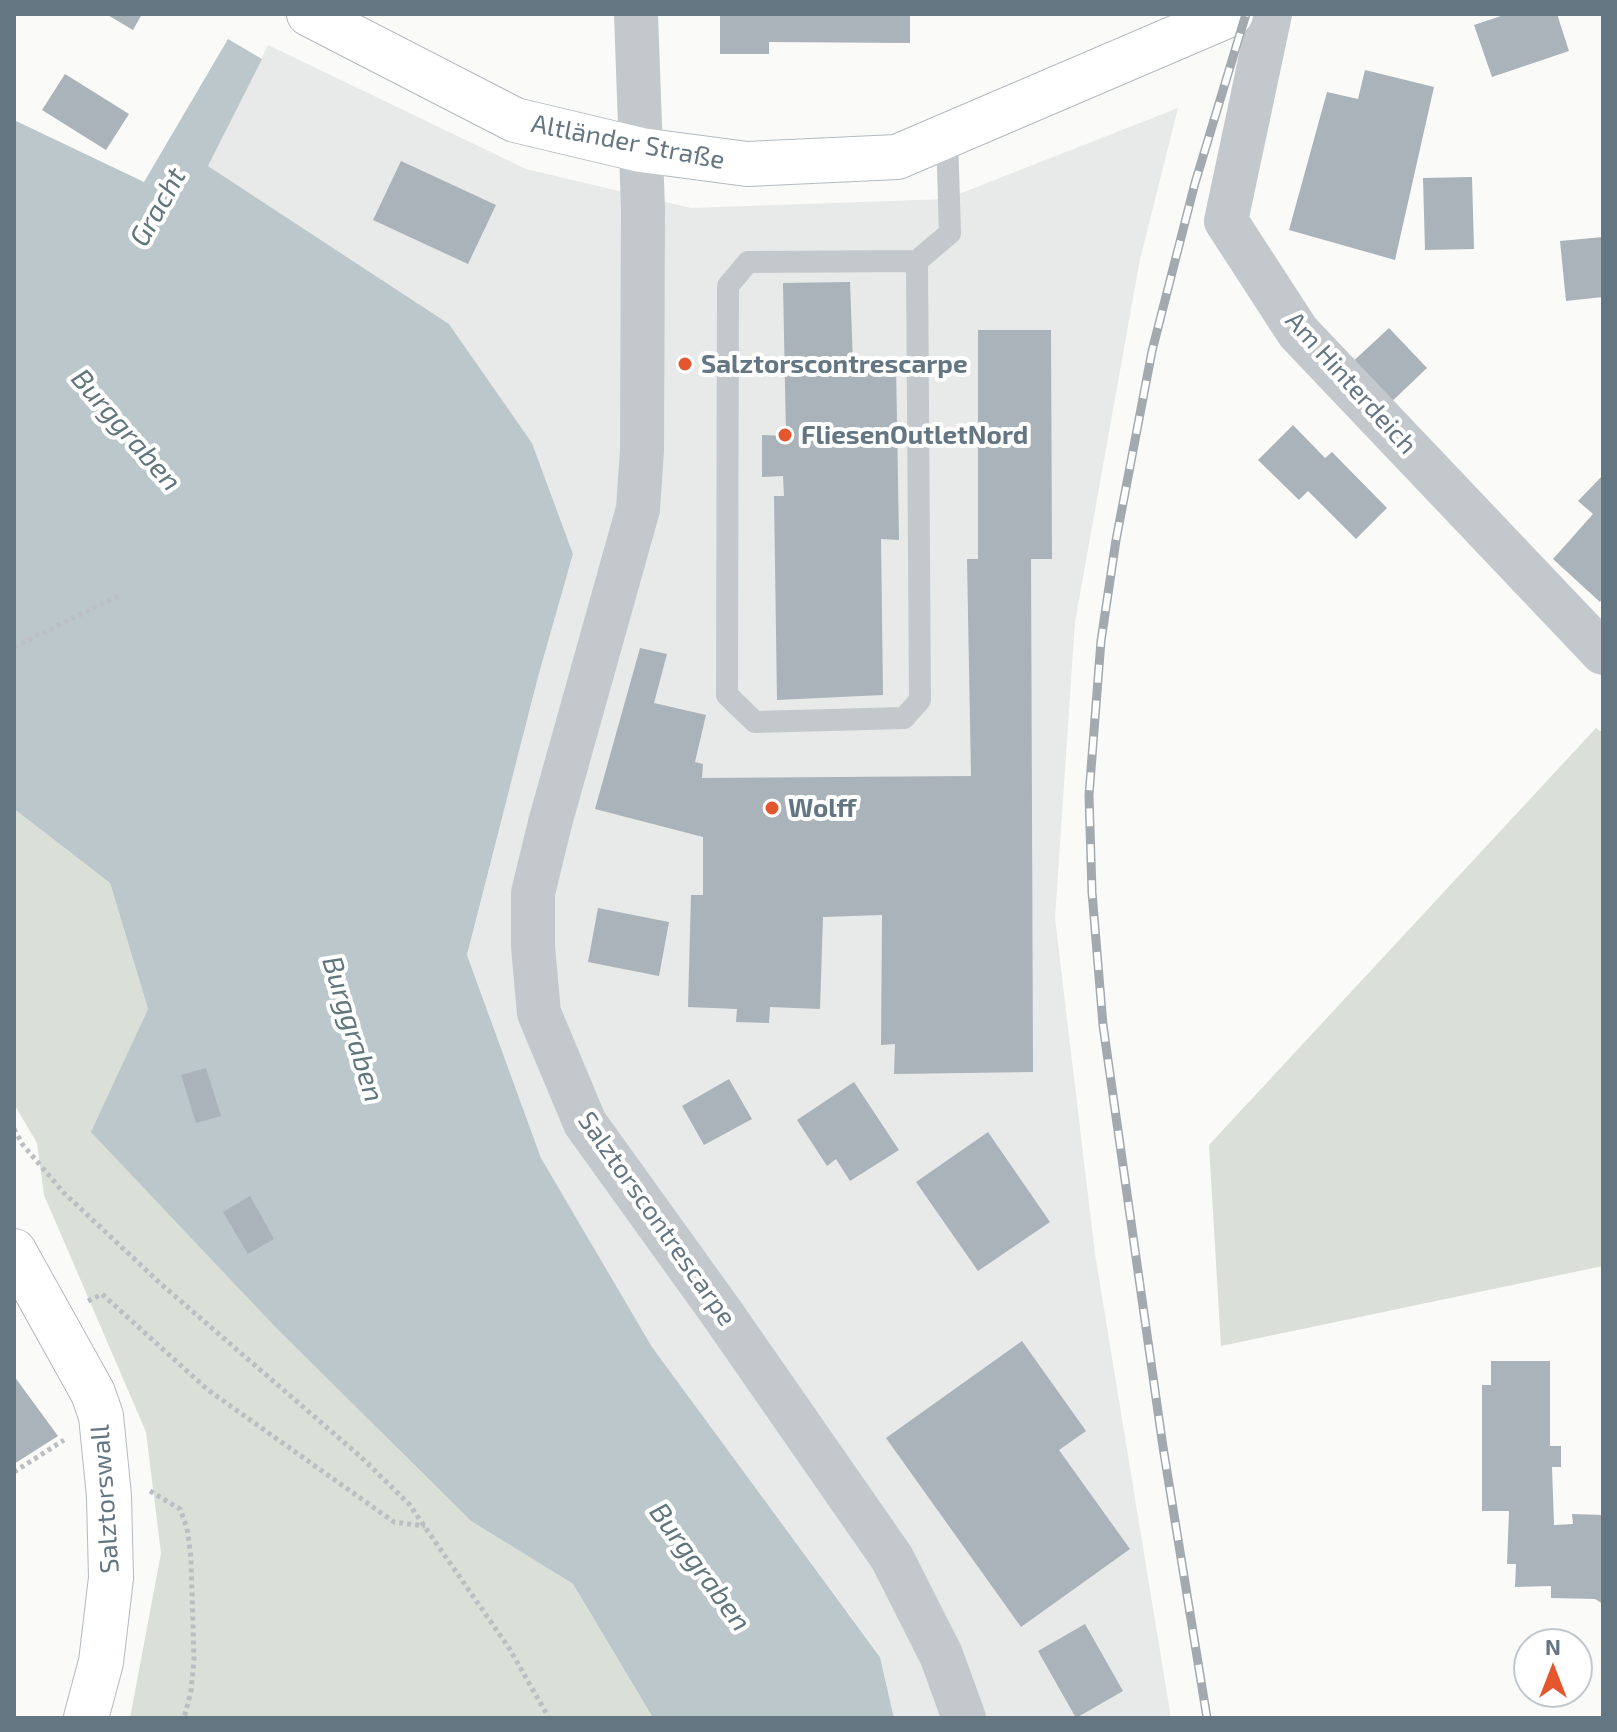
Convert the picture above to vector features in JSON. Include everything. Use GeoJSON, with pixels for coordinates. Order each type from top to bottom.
{"type":"FeatureCollection","features":[{"type":"Feature","properties":{"kind":"main road","name":"Altländer Straße"},"geometry":{"type":"LineString","coordinates":[[309,14],[515,120],[641,150],[747,164],[897,157],[1231,14]]}},
{"type":"Feature","properties":{"kind":"main road","name":"Salztorswall"},"geometry":{"type":"LineString","coordinates":[[14,1251],[93,1393],[101,1416],[109,1496],[111,1578],[101,1662],[86,1718]]}},
{"type":"Feature","properties":{"kind":"street","name":"Salztorscontrescarpe"},"geometry":{"type":"LineString","coordinates":[[636,14],[643,361],[638,509],[533,893],[533,947],[539,1013],[585,1123],[892,1558],[941,1655],[964,1718]]}},
{"type":"Feature","properties":{"kind":"street","name":"Am Hinterdeich"},"geometry":{"type":"LineString","coordinates":[[1270,14],[1226,221],[1298,332],[1603,653]]}},
{"type":"Feature","properties":{"kind":"lane"},"geometry":{"type":"LineString","coordinates":[[917,261],[920,700],[904,718],[755,722],[727,695],[728,286],[748,262],[917,261],[950,233],[947,136]]}},
{"type":"Feature","properties":{"kind":"path"},"geometry":{"type":"LineString","coordinates":[[14,647],[120,595]]}},
{"type":"Feature","properties":{"kind":"path"},"geometry":{"type":"LineString","coordinates":[[14,1129],[23,1145],[64,1193],[161,1284],[361,1457],[409,1504],[509,1648],[549,1718]]}},
{"type":"Feature","properties":{"kind":"path"},"geometry":{"type":"LineString","coordinates":[[87,1301],[102,1294],[208,1390],[394,1522],[426,1526]]}},
{"type":"Feature","properties":{"kind":"path"},"geometry":{"type":"LineString","coordinates":[[14,1472],[64,1439]]}},
{"type":"Feature","properties":{"kind":"path"},"geometry":{"type":"LineString","coordinates":[[109,1496],[149,1491],[180,1509],[187,1528],[194,1599],[194,1660],[184,1718]]}},
{"type":"Feature","properties":{"kind":"shaded area"},"geometry":{"type":"Polygon","coordinates":[[[268,45],[526,169],[691,208],[946,199],[1178,108],[1140,259],[1075,622],[1055,918],[1095,1254],[1171,1718],[894,1718],[880,1656],[652,1347],[541,1158],[467,955],[538,677],[573,554],[532,443],[449,324],[208,166],[268,45]]]}},
{"type":"Feature","properties":{"kind":"shaded area"},"geometry":{"type":"Polygon","coordinates":[[[1596,728],[1603,733],[1603,1266],[1221,1346],[1209,1145],[1596,728]]]}},
{"type":"Feature","properties":{"kind":"shaded area"},"geometry":{"type":"Polygon","coordinates":[[[14,809],[110,883],[148,1009],[92,1132],[277,1329],[471,1521],[573,1584],[653,1718],[130,1718],[161,1553],[146,1432],[44,1195],[37,1143],[14,1104],[14,809]]]}},
{"type":"Feature","properties":{"kind":"water"},"geometry":{"type":"Polygon","coordinates":[[[228,39],[262,59],[208,166],[449,324],[532,443],[573,554],[538,677],[467,955],[541,1158],[652,1347],[880,1657],[894,1718],[653,1718],[573,1584],[471,1521],[277,1329],[91,1132],[148,1009],[110,883],[14,809],[14,120],[144,182],[228,39]]]}},
{"type":"Feature","properties":{"kind":"building"},"geometry":{"type":"Polygon","coordinates":[[[106,14],[142,14],[133,30],[106,14]]]}},
{"type":"Feature","properties":{"kind":"building"},"geometry":{"type":"Polygon","coordinates":[[[720,14],[910,14],[910,43],[769,42],[769,54],[720,54],[720,14]]]}},
{"type":"Feature","properties":{"kind":"building"},"geometry":{"type":"Polygon","coordinates":[[[1507,14],[1557,14],[1569,51],[1492,77],[1474,25],[1507,14]]]}},
{"type":"Feature","properties":{"kind":"building"},"geometry":{"type":"Polygon","coordinates":[[[1365,70],[1434,87],[1395,260],[1289,230],[1327,92],[1358,99],[1365,70]]]}},
{"type":"Feature","properties":{"kind":"building"},"geometry":{"type":"Polygon","coordinates":[[[65,74],[129,114],[106,150],[42,110],[65,74]]]}},
{"type":"Feature","properties":{"kind":"building"},"geometry":{"type":"Polygon","coordinates":[[[401,161],[496,205],[468,264],[373,220],[401,161]]]}},
{"type":"Feature","properties":{"kind":"building"},"geometry":{"type":"Polygon","coordinates":[[[1472,177],[1474,249],[1425,250],[1423,178],[1472,177]]]}},
{"type":"Feature","properties":{"kind":"building"},"geometry":{"type":"Polygon","coordinates":[[[1603,237],[1603,297],[1566,301],[1560,241],[1603,237]]]}},
{"type":"Feature","properties":{"kind":"building"},"geometry":{"type":"Polygon","coordinates":[[[850,282],[853,363],[896,365],[899,540],[881,539],[883,695],[777,700],[774,496],[784,496],[783,476],[762,477],[762,435],[786,436],[783,283],[850,282]]]}},
{"type":"Feature","properties":{"kind":"building"},"geometry":{"type":"Polygon","coordinates":[[[1389,328],[1427,368],[1386,407],[1347,367],[1389,328]]]}},
{"type":"Feature","properties":{"kind":"building"},"geometry":{"type":"Polygon","coordinates":[[[978,330],[1051,330],[1052,559],[1031,559],[1033,1072],[894,1074],[895,1044],[881,1045],[882,915],[823,917],[820,1009],[770,1007],[769,1023],[736,1022],[737,1009],[688,1007],[691,895],[703,895],[703,837],[595,809],[640,648],[667,654],[654,703],[706,715],[695,762],[703,764],[702,778],[971,776],[967,559],[978,559],[978,330]]]}},
{"type":"Feature","properties":{"kind":"building"},"geometry":{"type":"Polygon","coordinates":[[[1293,425],[1325,458],[1332,452],[1387,508],[1356,539],[1308,491],[1299,500],[1258,460],[1293,425]]]}},
{"type":"Feature","properties":{"kind":"building"},"geometry":{"type":"Polygon","coordinates":[[[1603,475],[1603,598],[1600,602],[1553,559],[1593,514],[1578,501],[1603,475]]]}},
{"type":"Feature","properties":{"kind":"building"},"geometry":{"type":"Polygon","coordinates":[[[598,908],[669,922],[659,976],[588,962],[598,908]]]}},
{"type":"Feature","properties":{"kind":"building"},"geometry":{"type":"Polygon","coordinates":[[[206,1068],[221,1116],[196,1123],[181,1075],[206,1068]]]}},
{"type":"Feature","properties":{"kind":"building"},"geometry":{"type":"Polygon","coordinates":[[[729,1079],[752,1119],[704,1145],[682,1106],[729,1079]]]}},
{"type":"Feature","properties":{"kind":"building"},"geometry":{"type":"Polygon","coordinates":[[[854,1082],[899,1150],[850,1181],[836,1159],[827,1166],[797,1120],[854,1082]]]}},
{"type":"Feature","properties":{"kind":"building"},"geometry":{"type":"Polygon","coordinates":[[[988,1132],[1050,1222],[978,1271],[916,1182],[988,1132]]]}},
{"type":"Feature","properties":{"kind":"building"},"geometry":{"type":"Polygon","coordinates":[[[250,1196],[274,1239],[248,1254],[223,1212],[250,1196]]]}},
{"type":"Feature","properties":{"kind":"building"},"geometry":{"type":"Polygon","coordinates":[[[1022,1341],[1086,1431],[1059,1450],[1130,1549],[1021,1627],[886,1438],[1022,1341]]]}},
{"type":"Feature","properties":{"kind":"building"},"geometry":{"type":"Polygon","coordinates":[[[1491,1361],[1550,1361],[1550,1446],[1561,1446],[1561,1467],[1552,1467],[1554,1525],[1573,1524],[1572,1514],[1603,1515],[1603,1604],[1595,1599],[1551,1598],[1551,1586],[1515,1587],[1516,1564],[1507,1564],[1509,1511],[1482,1511],[1482,1385],[1491,1385],[1491,1361]]]}},
{"type":"Feature","properties":{"kind":"building"},"geometry":{"type":"Polygon","coordinates":[[[14,1376],[58,1436],[14,1464],[14,1376]]]}},
{"type":"Feature","properties":{"kind":"building"},"geometry":{"type":"Polygon","coordinates":[[[1085,1624],[1123,1691],[1076,1718],[1038,1651],[1085,1624]]]}},
{"type":"Feature","properties":{"kind":"railway"},"geometry":{"type":"LineString","coordinates":[[1207,1718],[1163,1447],[1103,1025],[1092,892],[1089,795],[1101,641],[1116,540],[1152,351],[1195,183],[1246,14]]}},
{"type":"Feature","properties":{"kind":"place","name":"Salztorscontrescarpe"},"geometry":{"type":"Point","coordinates":[685,364]}},
{"type":"Feature","properties":{"kind":"place","name":"FliesenOutletNord"},"geometry":{"type":"Point","coordinates":[785,435]}},
{"type":"Feature","properties":{"kind":"place","name":"Wolff"},"geometry":{"type":"Point","coordinates":[772,808]}},
{"type":"Feature","properties":{"kind":"water label","name":"Gracht"},"geometry":{"type":"Point","coordinates":[158,207]}},
{"type":"Feature","properties":{"kind":"water label","name":"Burggraben"},"geometry":{"type":"Point","coordinates":[126,430]}},
{"type":"Feature","properties":{"kind":"water label","name":"Burggraben"},"geometry":{"type":"Point","coordinates":[353,1029]}},
{"type":"Feature","properties":{"kind":"water label","name":"Burggraben"},"geometry":{"type":"Point","coordinates":[700,1567]}}]}
